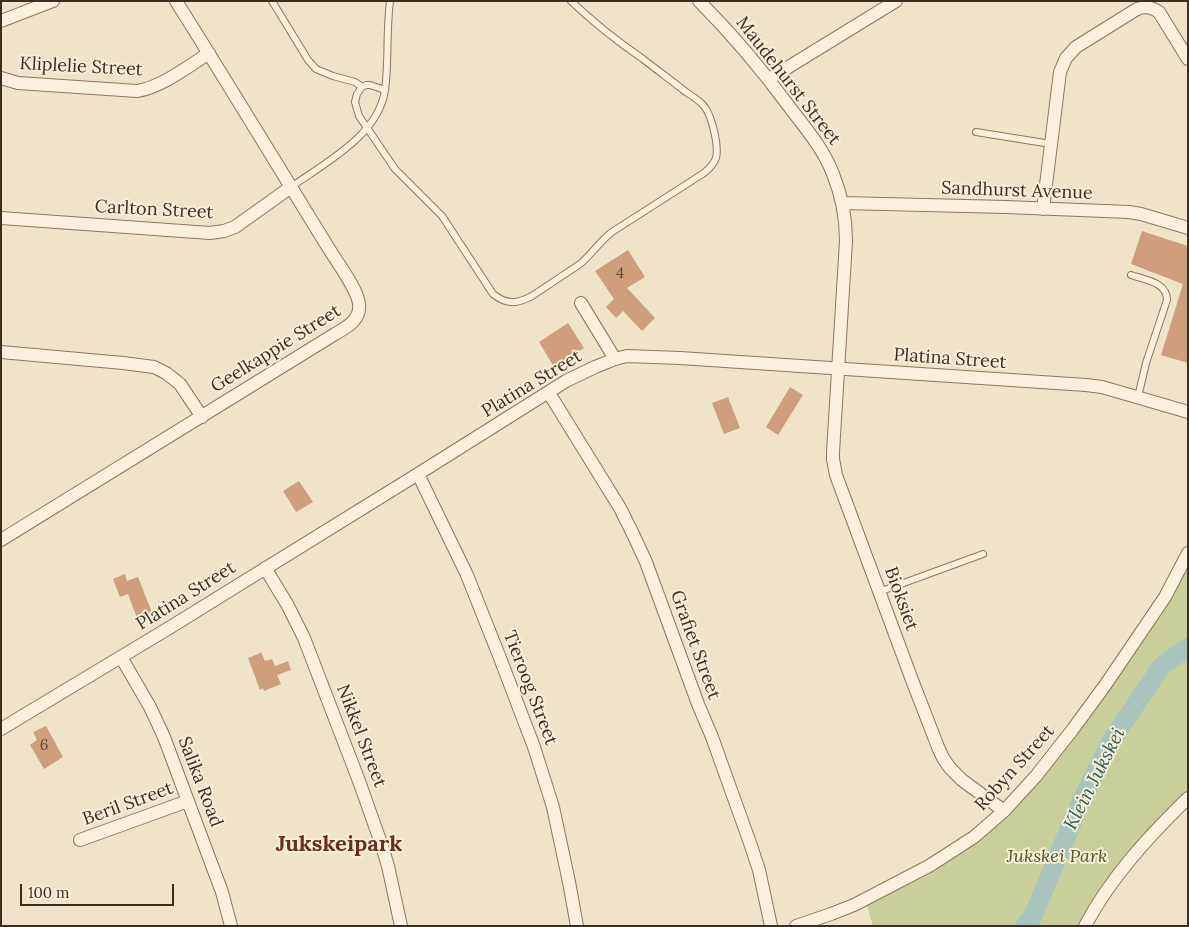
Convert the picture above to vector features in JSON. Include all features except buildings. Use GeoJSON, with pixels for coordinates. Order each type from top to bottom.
{"type":"FeatureCollection","features":[{"type":"Feature","properties":{"kind":"street"},"geometry":{"type":"LineString","coordinates":[[1,21],[53,1]]}},
{"type":"Feature","properties":{"kind":"street","name":"Geelkappie Street"},"geometry":{"type":"LineString","coordinates":[[1,540],[335,334],[357,318],[359,313],[357,294],[176,1]]}},
{"type":"Feature","properties":{"kind":"street","name":"Maudehurst Street"},"geometry":{"type":"LineString","coordinates":[[699,1],[769,79],[822,152],[833,172],[843,202],[846,225],[838,369]]}},
{"type":"Feature","properties":{"kind":"street"},"geometry":{"type":"LineString","coordinates":[[769,79],[878,6],[896,1]]}},
{"type":"Feature","properties":{"kind":"street"},"geometry":{"type":"LineString","coordinates":[[1043,208],[1060,72],[1069,53],[1083,41],[1138,9],[1149,7],[1159,12],[1188,59]]}},
{"type":"Feature","properties":{"kind":"street","name":"Kliplelie Street"},"geometry":{"type":"LineString","coordinates":[[1,78],[18,83],[137,92],[155,86],[209,53]]}},
{"type":"Feature","properties":{"kind":"street","name":"Carlton Street"},"geometry":{"type":"LineString","coordinates":[[1,218],[210,233],[235,227],[291,187]]}},
{"type":"Feature","properties":{"kind":"street","name":"Sandhurst Avenue"},"geometry":{"type":"LineString","coordinates":[[843,202],[1129,212],[1188,228]]}},
{"type":"Feature","properties":{"kind":"street"},"geometry":{"type":"LineString","coordinates":[[581,303],[615,359]]}},
{"type":"Feature","properties":{"kind":"street"},"geometry":{"type":"LineString","coordinates":[[1,352],[154,367],[174,378],[180,384],[202,417]]}},
{"type":"Feature","properties":{"kind":"street","name":"Platina Street"},"geometry":{"type":"LineString","coordinates":[[1,729],[121,657],[566,381],[615,359],[627,356],[680,358],[1086,385],[1102,387],[1188,412]]}},
{"type":"Feature","properties":{"kind":"street","name":"Bioksiet"},"geometry":{"type":"LineString","coordinates":[[838,369],[833,452],[834,467],[879,592],[943,758],[962,780],[1004,811]]}},
{"type":"Feature","properties":{"kind":"street","name":"Grafiet Street"},"geometry":{"type":"LineString","coordinates":[[549,393],[620,508],[643,554],[750,843],[761,879],[771,926]]}},
{"type":"Feature","properties":{"kind":"street","name":"Tieroog Street"},"geometry":{"type":"LineString","coordinates":[[418,474],[467,574],[534,747],[553,807],[577,926]]}},
{"type":"Feature","properties":{"kind":"street","name":"Robyn Street"},"geometry":{"type":"LineString","coordinates":[[796,926],[854,905],[929,866],[974,837],[1004,811],[1036,776],[1101,691],[1165,597],[1188,553]]}},
{"type":"Feature","properties":{"kind":"street","name":"Nikkel Street"},"geometry":{"type":"LineString","coordinates":[[265,568],[298,624],[323,685],[381,843],[401,926]]}},
{"type":"Feature","properties":{"kind":"street","name":"Salika Road"},"geometry":{"type":"LineString","coordinates":[[121,657],[157,720],[164,737],[222,892],[231,926]]}},
{"type":"Feature","properties":{"kind":"street"},"geometry":{"type":"LineString","coordinates":[[1086,926],[1095,908],[1113,881],[1188,798]]}},
{"type":"Feature","properties":{"kind":"street","name":"Beril Street"},"geometry":{"type":"LineString","coordinates":[[80,840],[188,801]]}},
{"type":"Feature","properties":{"kind":"lane"},"geometry":{"type":"LineString","coordinates":[[272,1],[308,60],[316,69],[332,76],[355,82],[362,87]]}},
{"type":"Feature","properties":{"kind":"lane"},"geometry":{"type":"LineString","coordinates":[[291,187],[353,143],[377,116],[385,90],[390,1]]}},
{"type":"Feature","properties":{"kind":"lane"},"geometry":{"type":"LineString","coordinates":[[385,90],[370,85],[362,87],[356,94],[355,106],[359,116],[396,168],[442,216],[493,294],[503,301],[520,302],[580,264],[612,232],[704,173],[713,164],[716,155],[716,141],[709,114],[702,104],[612,37],[571,1]]}},
{"type":"Feature","properties":{"kind":"lane"},"geometry":{"type":"LineString","coordinates":[[976,132],[1051,144]]}},
{"type":"Feature","properties":{"kind":"lane"},"geometry":{"type":"LineString","coordinates":[[1131,275],[1158,284],[1167,295],[1146,363],[1138,397]]}},
{"type":"Feature","properties":{"kind":"lane"},"geometry":{"type":"LineString","coordinates":[[879,592],[983,554]]}},
{"type":"Feature","properties":{"kind":"green space","name":"Jukskei Park"},"geometry":{"type":"Polygon","coordinates":[[[1188,561],[1188,801],[1138,851],[1092,926],[873,926],[867,905],[928,875],[1004,816],[1188,561]]]}},
{"type":"Feature","properties":{"kind":"waterway","name":"Klein Jukskei"},"geometry":{"type":"LineString","coordinates":[[1025,926],[1033,916],[1078,808],[1111,741],[1161,667],[1188,647]]}},
{"type":"Feature","properties":{"kind":"district","name":"Jukskeipark"},"geometry":{"type":"Point","coordinates":[339,845]}}]}
